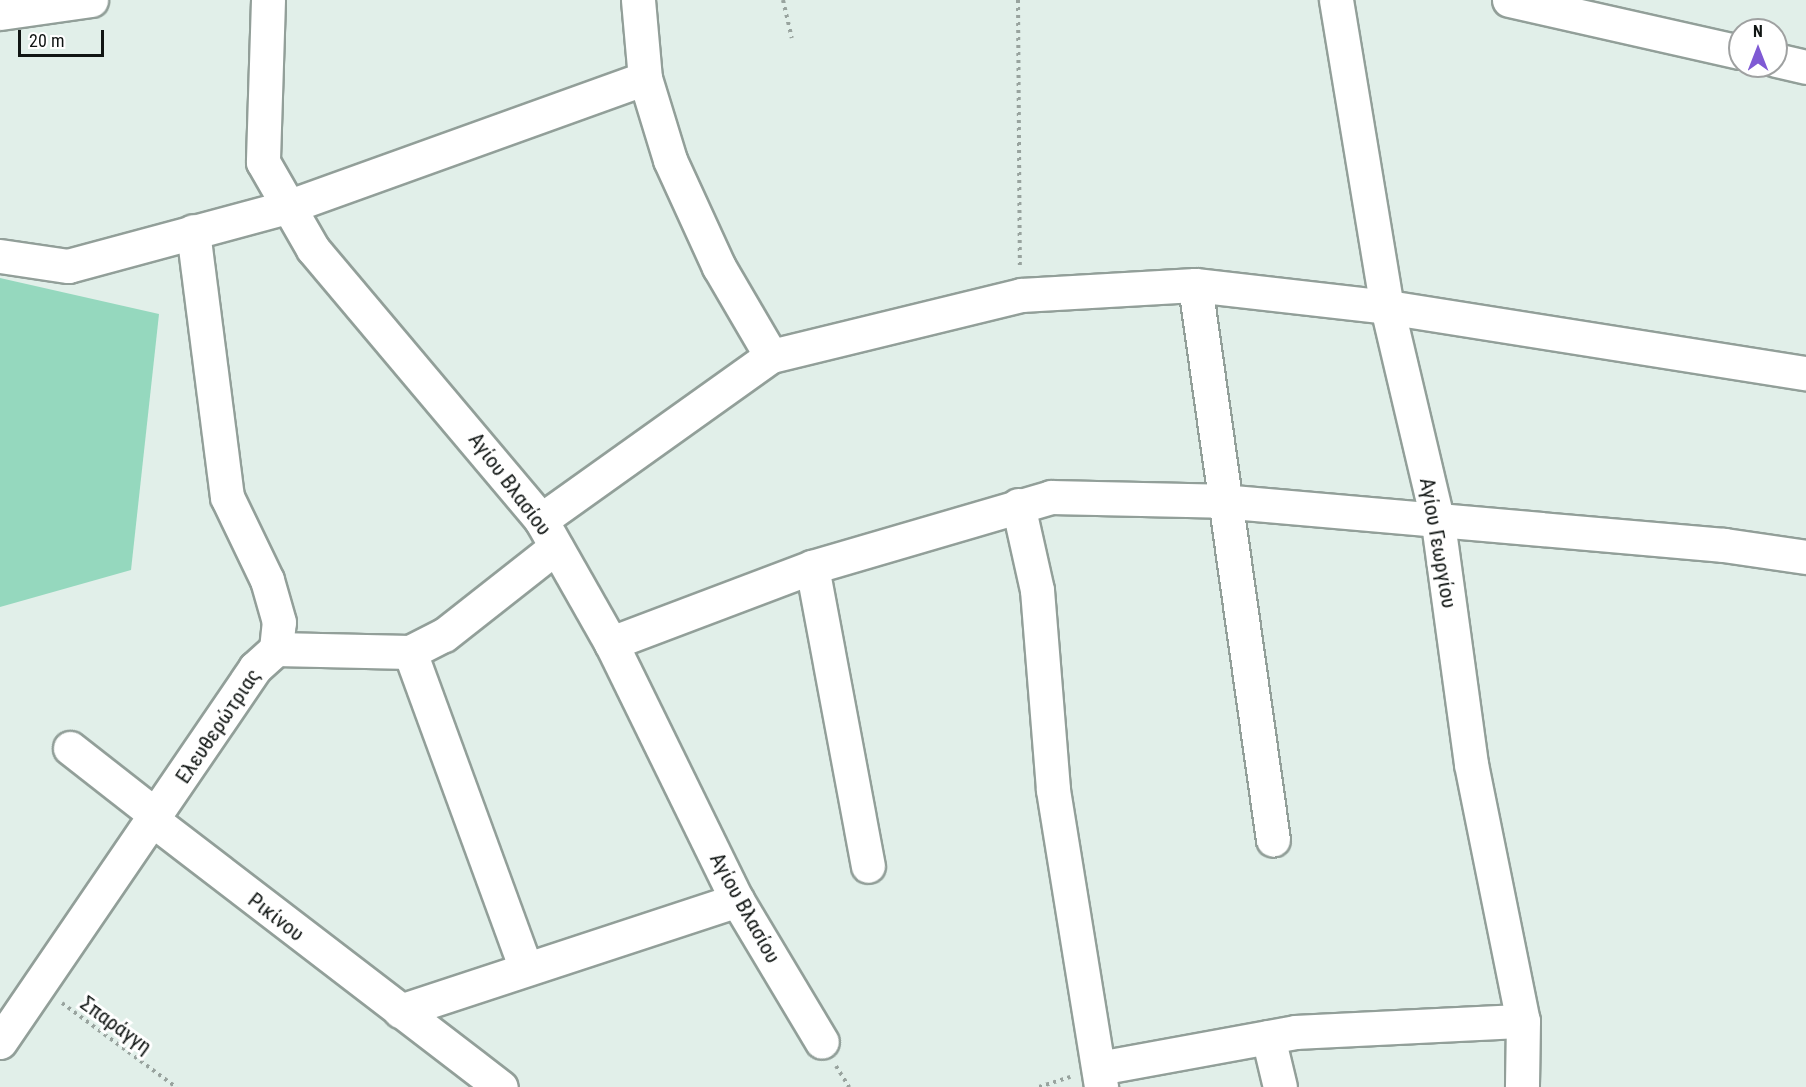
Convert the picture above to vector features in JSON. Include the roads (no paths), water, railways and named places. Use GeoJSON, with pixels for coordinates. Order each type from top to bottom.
{"type":"FeatureCollection","features":[{"type":"Feature","properties":{"kind":"street"},"geometry":{"type":"LineString","coordinates":[[0,13],[91,0]]}},
{"type":"Feature","properties":{"kind":"street","name":"Αγίου Βλασίου"},"geometry":{"type":"LineString","coordinates":[[268,0],[263,162],[313,249],[548,533],[611,642],[737,900],[822,1042]]}},
{"type":"Feature","properties":{"kind":"street"},"geometry":{"type":"LineString","coordinates":[[638,0],[645,78],[670,160],[719,267],[771,356]]}},
{"type":"Feature","properties":{"kind":"street","name":"Αγίου Γεωργίου"},"geometry":{"type":"LineString","coordinates":[[1336,0],[1387,307],[1438,523],[1471,764],[1523,1021],[1522,1087]]}},
{"type":"Feature","properties":{"kind":"street"},"geometry":{"type":"LineString","coordinates":[[1509,0],[1728,49]]}},
{"type":"Feature","properties":{"kind":"street"},"geometry":{"type":"LineString","coordinates":[[1788,63],[1806,67]]}},
{"type":"Feature","properties":{"kind":"street"},"geometry":{"type":"LineString","coordinates":[[0,256],[68,266],[290,206],[645,78]]}},
{"type":"Feature","properties":{"kind":"street","name":"Ελευθερώτριας"},"geometry":{"type":"LineString","coordinates":[[0,1042],[156,818],[255,668],[276,649],[279,622],[267,580],[227,497],[193,231]]}},
{"type":"Feature","properties":{"kind":"street"},"geometry":{"type":"LineString","coordinates":[[1195,285],[1221,501],[1273,840]]}},
{"type":"Feature","properties":{"kind":"street"},"geometry":{"type":"LineString","coordinates":[[276,649],[410,652],[444,635],[548,533],[771,356],[1021,295],[1195,285],[1387,307],[1806,373]]}},
{"type":"Feature","properties":{"kind":"street"},"geometry":{"type":"LineString","coordinates":[[611,642],[812,567],[1018,504],[1051,497],[1221,501],[1438,523],[1724,545],[1806,557]]}},
{"type":"Feature","properties":{"kind":"street"},"geometry":{"type":"LineString","coordinates":[[1018,504],[1037,590],[1053,790],[1100,1078],[1268,1037],[1523,1021]]}},
{"type":"Feature","properties":{"kind":"street"},"geometry":{"type":"LineString","coordinates":[[812,567],[868,866]]}},
{"type":"Feature","properties":{"kind":"street"},"geometry":{"type":"LineString","coordinates":[[410,652],[525,967]]}},
{"type":"Feature","properties":{"kind":"street","name":"Ρικίνου"},"geometry":{"type":"LineString","coordinates":[[70,748],[400,1011],[501,1087]]}},
{"type":"Feature","properties":{"kind":"street"},"geometry":{"type":"LineString","coordinates":[[400,1011],[525,967],[737,900]]}},
{"type":"Feature","properties":{"kind":"street"},"geometry":{"type":"LineString","coordinates":[[1268,1037],[1280,1087]]}}]}
